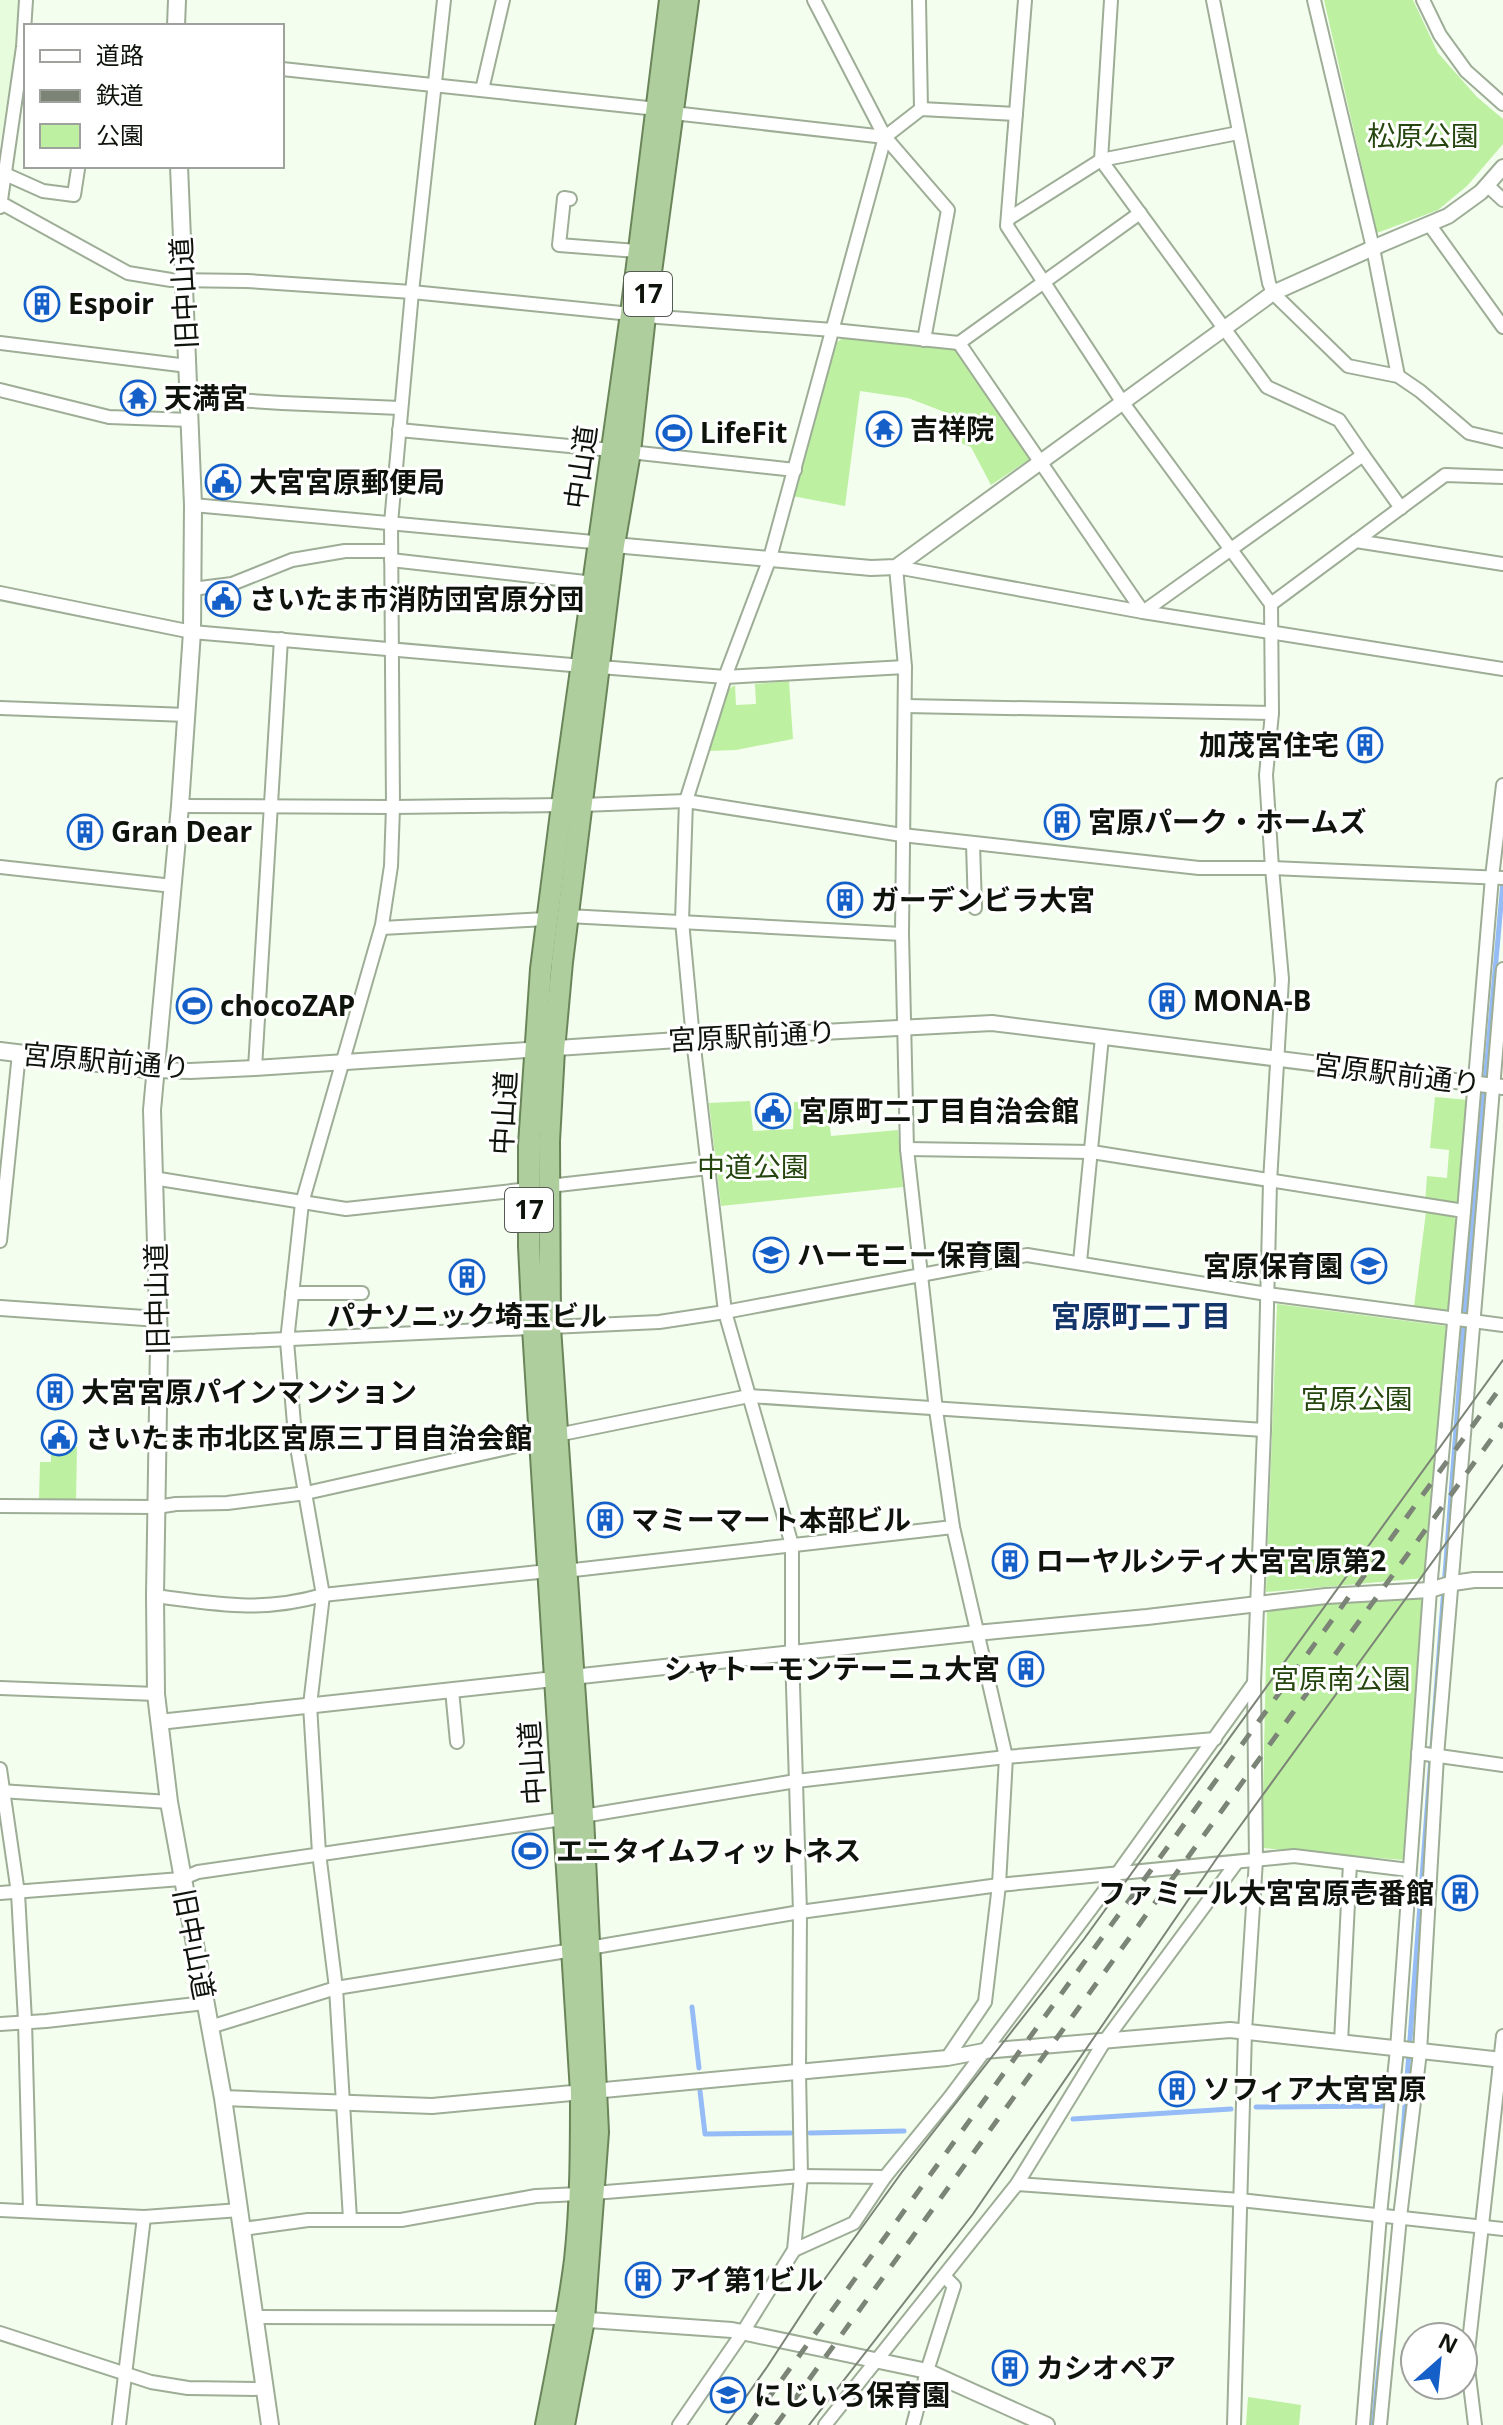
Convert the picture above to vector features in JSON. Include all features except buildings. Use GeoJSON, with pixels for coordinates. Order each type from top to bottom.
{"type":"FeatureCollection","features":[{"type":"Feature","properties":{"kind":"highway","name":"中山道"},"geometry":{"type":"LineString","coordinates":[[544,1050],[546,919],[572,805],[621,451],[665,111],[670,0]]}},
{"type":"Feature","properties":{"kind":"highway","name":"中山道"},"geometry":{"type":"LineString","coordinates":[[638,315],[637,251],[688,0]]}},
{"type":"Feature","properties":{"kind":"highway","name":"中山道"},"geometry":{"type":"LineString","coordinates":[[591,667],[594,583],[607,544]]}},
{"type":"Feature","properties":{"kind":"highway","name":"中山道"},"geometry":{"type":"LineString","coordinates":[[564,2425],[575,2319],[575,2259],[587,2194],[588,2091],[541,1328],[529,1246],[539,1188],[529,1145],[568,916],[572,805]]}},
{"type":"Feature","properties":{"kind":"highway","name":"中山道"},"geometry":{"type":"LineString","coordinates":[[546,2425],[575,2319]]}},
{"type":"Feature","properties":{"kind":"main road"},"geometry":{"type":"LineString","coordinates":[[176,24],[177,0]]}},
{"type":"Feature","properties":{"kind":"main road","name":"旧中山道"},"geometry":{"type":"LineString","coordinates":[[179,168],[193,505],[192,632],[180,806],[151,1121],[159,1319],[156,1694],[181,1879],[223,2098],[270,2425]]}},
{"type":"Feature","properties":{"kind":"main road","name":"宮原駅前通り"},"geometry":{"type":"LineString","coordinates":[[0,1051],[155,1070]]}},
{"type":"Feature","properties":{"kind":"street"},"geometry":{"type":"LineString","coordinates":[[25,24],[26,0]]}},
{"type":"Feature","properties":{"kind":"street"},"geometry":{"type":"LineString","coordinates":[[350,2219],[336,1988],[319,1853],[310,1705],[323,1595],[295,1436],[287,1341],[302,1203],[382,928],[391,866],[391,523],[400,408],[444,0]]}},
{"type":"Feature","properties":{"kind":"street"},"geometry":{"type":"LineString","coordinates":[[482,90],[503,0]]}},
{"type":"Feature","properties":{"kind":"street"},"geometry":{"type":"LineString","coordinates":[[814,0],[885,137],[948,210],[924,340]]}},
{"type":"Feature","properties":{"kind":"street"},"geometry":{"type":"LineString","coordinates":[[919,0],[921,109]]}},
{"type":"Feature","properties":{"kind":"street"},"geometry":{"type":"LineString","coordinates":[[1025,0],[1007,226],[1123,403],[1271,604],[1272,713],[1266,775],[1282,979],[1270,1182],[1254,1683],[1256,1860],[1245,2031],[1234,2425]]}},
{"type":"Feature","properties":{"kind":"street"},"geometry":{"type":"LineString","coordinates":[[1111,0],[1101,160],[1267,387],[1339,420],[1401,508]]}},
{"type":"Feature","properties":{"kind":"street"},"geometry":{"type":"LineString","coordinates":[[1213,0],[1273,293],[1348,366],[1398,376],[1469,433],[1503,441]]}},
{"type":"Feature","properties":{"kind":"street"},"geometry":{"type":"LineString","coordinates":[[1314,0],[1373,248],[1398,376]]}},
{"type":"Feature","properties":{"kind":"street"},"geometry":{"type":"LineString","coordinates":[[1423,0],[1440,35],[1466,71],[1503,104]]}},
{"type":"Feature","properties":{"kind":"street"},"geometry":{"type":"LineString","coordinates":[[24,47],[1,207],[128,273],[183,281],[247,281],[412,292],[959,343],[1140,213]]}},
{"type":"Feature","properties":{"kind":"street"},"geometry":{"type":"LineString","coordinates":[[284,69],[885,137]]}},
{"type":"Feature","properties":{"kind":"street"},"geometry":{"type":"LineString","coordinates":[[679,2425],[743,2332],[794,2250],[801,2176],[800,1912],[792,1545],[725,1312],[682,921],[686,801],[725,677],[770,558],[885,137],[921,109],[1016,114]]}},
{"type":"Feature","properties":{"kind":"street"},"geometry":{"type":"LineString","coordinates":[[1008,219],[1101,160],[1238,133]]}},
{"type":"Feature","properties":{"kind":"street"},"geometry":{"type":"LineString","coordinates":[[896,567],[1273,293],[1448,216],[1487,185],[1503,167]]}},
{"type":"Feature","properties":{"kind":"street"},"geometry":{"type":"LineString","coordinates":[[5,174],[43,191],[74,195],[78,169]]}},
{"type":"Feature","properties":{"kind":"street"},"geometry":{"type":"LineString","coordinates":[[1487,185],[1503,200]]}},
{"type":"Feature","properties":{"kind":"street"},"geometry":{"type":"LineString","coordinates":[[570,199],[564,198],[559,245],[637,251]]}},
{"type":"Feature","properties":{"kind":"street"},"geometry":{"type":"LineString","coordinates":[[1429,224],[1503,327]]}},
{"type":"Feature","properties":{"kind":"street"},"geometry":{"type":"LineString","coordinates":[[0,343],[188,366]]}},
{"type":"Feature","properties":{"kind":"street"},"geometry":{"type":"LineString","coordinates":[[959,343],[1143,612]]}},
{"type":"Feature","properties":{"kind":"street"},"geometry":{"type":"LineString","coordinates":[[0,390],[109,417],[190,420]]}},
{"type":"Feature","properties":{"kind":"street"},"geometry":{"type":"LineString","coordinates":[[189,397],[400,408]]}},
{"type":"Feature","properties":{"kind":"street"},"geometry":{"type":"LineString","coordinates":[[399,430],[795,470]]}},
{"type":"Feature","properties":{"kind":"street"},"geometry":{"type":"LineString","coordinates":[[1143,612],[1363,455]]}},
{"type":"Feature","properties":{"kind":"street"},"geometry":{"type":"LineString","coordinates":[[1271,604],[1445,475],[1503,477]]}},
{"type":"Feature","properties":{"kind":"street"},"geometry":{"type":"LineString","coordinates":[[193,505],[871,568],[896,567],[1143,612],[1503,669]]}},
{"type":"Feature","properties":{"kind":"street"},"geometry":{"type":"LineString","coordinates":[[1356,541],[1503,564]]}},
{"type":"Feature","properties":{"kind":"street"},"geometry":{"type":"LineString","coordinates":[[192,589],[232,584],[292,560],[345,551],[594,583]]}},
{"type":"Feature","properties":{"kind":"street"},"geometry":{"type":"LineString","coordinates":[[896,567],[905,667],[902,934],[907,1149],[936,1410],[953,1527],[1006,1757],[999,1885],[985,2002],[947,2058]]}},
{"type":"Feature","properties":{"kind":"street"},"geometry":{"type":"LineString","coordinates":[[0,593],[192,632],[591,667],[725,677],[905,667]]}},
{"type":"Feature","properties":{"kind":"street"},"geometry":{"type":"LineString","coordinates":[[255,1068],[281,639]]}},
{"type":"Feature","properties":{"kind":"street"},"geometry":{"type":"LineString","coordinates":[[905,706],[1272,713]]}},
{"type":"Feature","properties":{"kind":"street"},"geometry":{"type":"LineString","coordinates":[[0,708],[187,715]]}},
{"type":"Feature","properties":{"kind":"street"},"geometry":{"type":"LineString","coordinates":[[1380,2425],[1409,1870],[1474,1083],[1503,785]]}},
{"type":"Feature","properties":{"kind":"street"},"geometry":{"type":"LineString","coordinates":[[180,806],[393,807],[686,801],[902,835],[1199,868],[1496,877]]}},
{"type":"Feature","properties":{"kind":"street"},"geometry":{"type":"LineString","coordinates":[[973,844],[975,908]]}},
{"type":"Feature","properties":{"kind":"street"},"geometry":{"type":"LineString","coordinates":[[0,867],[173,886]]}},
{"type":"Feature","properties":{"kind":"street"},"geometry":{"type":"LineString","coordinates":[[568,916],[902,934]]}},
{"type":"Feature","properties":{"kind":"street"},"geometry":{"type":"LineString","coordinates":[[382,928],[546,919]]}},
{"type":"Feature","properties":{"kind":"street"},"geometry":{"type":"LineString","coordinates":[[1363,2425],[1391,2216],[1420,2052],[1437,1756],[1472,1321],[1498,1086],[1503,969]]}},
{"type":"Feature","properties":{"kind":"street","name":"宮原駅前通り"},"geometry":{"type":"LineString","coordinates":[[155,1070],[255,1068],[992,1023],[1498,1086]]}},
{"type":"Feature","properties":{"kind":"street"},"geometry":{"type":"LineString","coordinates":[[1080,1262],[1102,1037]]}},
{"type":"Feature","properties":{"kind":"street"},"geometry":{"type":"LineString","coordinates":[[0,1241],[19,1053]]}},
{"type":"Feature","properties":{"kind":"street"},"geometry":{"type":"LineString","coordinates":[[907,1149],[1092,1152],[1464,1211]]}},
{"type":"Feature","properties":{"kind":"street"},"geometry":{"type":"LineString","coordinates":[[153,1178],[346,1209],[708,1168]]}},
{"type":"Feature","properties":{"kind":"street"},"geometry":{"type":"LineString","coordinates":[[159,1345],[659,1322],[1027,1255],[1267,1294],[1503,1325]]}},
{"type":"Feature","properties":{"kind":"street"},"geometry":{"type":"LineString","coordinates":[[292,1293],[362,1293]]}},
{"type":"Feature","properties":{"kind":"street"},"geometry":{"type":"LineString","coordinates":[[0,1308],[159,1319]]}},
{"type":"Feature","properties":{"kind":"street"},"geometry":{"type":"LineString","coordinates":[[0,1506],[157,1507],[227,1503],[306,1493],[749,1396],[1264,1430]]}},
{"type":"Feature","properties":{"kind":"street"},"geometry":{"type":"LineString","coordinates":[[155,1596],[243,1607],[301,1602],[323,1595],[953,1527]]}},
{"type":"Feature","properties":{"kind":"street"},"geometry":{"type":"LineString","coordinates":[[159,1722],[1326,1596],[1432,1589],[1452,1583],[1503,1580]]}},
{"type":"Feature","properties":{"kind":"street"},"geometry":{"type":"LineString","coordinates":[[794,2250],[854,2223],[885,2177],[1117,1874],[1254,1683]]}},
{"type":"Feature","properties":{"kind":"street"},"geometry":{"type":"LineString","coordinates":[[0,1688],[156,1694]]}},
{"type":"Feature","properties":{"kind":"street"},"geometry":{"type":"LineString","coordinates":[[452,1690],[457,1742]]}},
{"type":"Feature","properties":{"kind":"street"},"geometry":{"type":"LineString","coordinates":[[0,1893],[181,1879],[198,1872],[796,1781],[1006,1757],[1215,1739]]}},
{"type":"Feature","properties":{"kind":"street"},"geometry":{"type":"LineString","coordinates":[[1420,1754],[1503,1765]]}},
{"type":"Feature","properties":{"kind":"street"},"geometry":{"type":"LineString","coordinates":[[0,1769],[18,1893],[30,2210]]}},
{"type":"Feature","properties":{"kind":"street"},"geometry":{"type":"LineString","coordinates":[[1,1791],[169,1802]]}},
{"type":"Feature","properties":{"kind":"street"},"geometry":{"type":"LineString","coordinates":[[210,2027],[336,1988],[800,1912],[999,1885],[1294,1856],[1409,1870]]}},
{"type":"Feature","properties":{"kind":"street"},"geometry":{"type":"LineString","coordinates":[[825,2425],[1017,2184],[1104,2042],[1237,1862]]}},
{"type":"Feature","properties":{"kind":"street"},"geometry":{"type":"LineString","coordinates":[[1341,2042],[1350,1863]]}},
{"type":"Feature","properties":{"kind":"street"},"geometry":{"type":"LineString","coordinates":[[0,2024],[205,2003]]}},
{"type":"Feature","properties":{"kind":"street"},"geometry":{"type":"LineString","coordinates":[[223,2098],[432,2106],[947,2058],[984,2051],[1230,2030],[1502,2060]]}},
{"type":"Feature","properties":{"kind":"street"},"geometry":{"type":"LineString","coordinates":[[1475,2425],[1467,2360],[1503,2036]]}},
{"type":"Feature","properties":{"kind":"street"},"geometry":{"type":"LineString","coordinates":[[243,2229],[308,2220],[401,2220],[536,2196],[801,2176],[885,2177]]}},
{"type":"Feature","properties":{"kind":"street"},"geometry":{"type":"LineString","coordinates":[[1017,2184],[1240,2200],[1503,2229]]}},
{"type":"Feature","properties":{"kind":"street"},"geometry":{"type":"LineString","coordinates":[[0,2210],[144,2217],[240,2210]]}},
{"type":"Feature","properties":{"kind":"street"},"geometry":{"type":"LineString","coordinates":[[119,2425],[144,2217]]}},
{"type":"Feature","properties":{"kind":"street"},"geometry":{"type":"LineString","coordinates":[[913,2425],[954,2286],[945,2277]]}},
{"type":"Feature","properties":{"kind":"street"},"geometry":{"type":"LineString","coordinates":[[256,2317],[575,2319],[743,2332],[927,2371],[1047,2425]]}},
{"type":"Feature","properties":{"kind":"street"},"geometry":{"type":"LineString","coordinates":[[0,2333],[123,2374],[188,2388],[265,2389]]}},
{"type":"Feature","properties":{"kind":"shaded area"},"geometry":{"type":"Polygon","coordinates":[[[0,0],[21,0],[0,144],[0,0]]]}},
{"type":"Feature","properties":{"kind":"green space","name":"松原公園"},"geometry":{"type":"Polygon","coordinates":[[[1324,0],[1413,0],[1438,53],[1477,97],[1503,119],[1503,144],[1467,186],[1438,210],[1377,233],[1324,0]]]}},
{"type":"Feature","properties":{"kind":"green space"},"geometry":{"type":"Polygon","coordinates":[[[843,338],[955,348],[1033,457],[991,485],[971,447],[950,439],[955,416],[908,398],[860,391],[845,506],[792,496],[837,342],[843,338]]]}},
{"type":"Feature","properties":{"kind":"green space"},"geometry":{"type":"Polygon","coordinates":[[[789,681],[793,739],[736,750],[708,751],[729,689],[735,685],[736,705],[756,704],[755,684],[789,681]]]}},
{"type":"Feature","properties":{"kind":"green space"},"geometry":{"type":"Polygon","coordinates":[[[1435,1097],[1469,1100],[1460,1201],[1454,1207],[1425,1204],[1427,1176],[1447,1178],[1449,1150],[1430,1148],[1435,1097]]]}},
{"type":"Feature","properties":{"kind":"green space","name":"中道公園"},"geometry":{"type":"Polygon","coordinates":[[[750,1101],[753,1131],[793,1129],[794,1102],[827,1101],[831,1136],[898,1130],[903,1187],[721,1206],[709,1103],[750,1101]]]}},
{"type":"Feature","properties":{"kind":"green space"},"geometry":{"type":"Polygon","coordinates":[[[1426,1212],[1453,1216],[1458,1222],[1451,1308],[1446,1311],[1414,1307],[1426,1212]]]}},
{"type":"Feature","properties":{"kind":"green space","name":"宮原公園"},"geometry":{"type":"Polygon","coordinates":[[[1277,1304],[1446,1326],[1425,1578],[1266,1592],[1277,1304]]]}},
{"type":"Feature","properties":{"kind":"green space"},"geometry":{"type":"Polygon","coordinates":[[[51,1446],[77,1447],[76,1501],[39,1500],[40,1462],[51,1462],[51,1446]]]}},
{"type":"Feature","properties":{"kind":"green space","name":"宮原南公園"},"geometry":{"type":"Polygon","coordinates":[[[1422,1596],[1403,1860],[1262,1848],[1267,1609],[1422,1596]]]}},
{"type":"Feature","properties":{"kind":"green space"},"geometry":{"type":"Polygon","coordinates":[[[1248,2397],[1301,2405],[1299,2425],[1246,2425],[1248,2397]]]}},
{"type":"Feature","properties":{"kind":"waterway"},"geometry":{"type":"LineString","coordinates":[[1432,1747],[1466,1296],[1503,882]]}},
{"type":"Feature","properties":{"kind":"waterway"},"geometry":{"type":"LineString","coordinates":[[1400,2173],[1431,1757]]}},
{"type":"Feature","properties":{"kind":"waterway"},"geometry":{"type":"LineString","coordinates":[[692,2007],[699,2068]]}},
{"type":"Feature","properties":{"kind":"waterway"},"geometry":{"type":"LineString","coordinates":[[700,2091],[705,2134],[791,2133]]}},
{"type":"Feature","properties":{"kind":"waterway"},"geometry":{"type":"LineString","coordinates":[[1256,2107],[1388,2106]]}},
{"type":"Feature","properties":{"kind":"waterway"},"geometry":{"type":"LineString","coordinates":[[1073,2119],[1231,2109]]}},
{"type":"Feature","properties":{"kind":"waterway"},"geometry":{"type":"LineString","coordinates":[[810,2133],[904,2131]]}},
{"type":"Feature","properties":{"kind":"waterway"},"geometry":{"type":"LineString","coordinates":[[1373,2425],[1383,2331]]}},
{"type":"Feature","properties":{"kind":"tram line"},"geometry":{"type":"LineString","coordinates":[[726,2425],[902,2172],[1084,1939],[1503,1360]]}},
{"type":"Feature","properties":{"kind":"tram line"},"geometry":{"type":"LineString","coordinates":[[809,2425],[973,2214],[1219,1855],[1503,1465]]}},
{"type":"Feature","properties":{"kind":"railway"},"geometry":{"type":"LineString","coordinates":[[749,2425],[1503,1384]]}},
{"type":"Feature","properties":{"kind":"railway"},"geometry":{"type":"LineString","coordinates":[[776,2425],[1503,1423]]}},
{"type":"Feature","properties":{"kind":"place","name":"Espoir"},"geometry":{"type":"Point","coordinates":[42,304]}},
{"type":"Feature","properties":{"kind":"place","name":"天満宮"},"geometry":{"type":"Point","coordinates":[138,398]}},
{"type":"Feature","properties":{"kind":"place","name":"吉祥院"},"geometry":{"type":"Point","coordinates":[884,429]}},
{"type":"Feature","properties":{"kind":"place","name":"LifeFit"},"geometry":{"type":"Point","coordinates":[674,433]}},
{"type":"Feature","properties":{"kind":"place","name":"大宮宮原郵便局"},"geometry":{"type":"Point","coordinates":[223,482]}},
{"type":"Feature","properties":{"kind":"place","name":"さいたま市消防団宮原分団"},"geometry":{"type":"Point","coordinates":[223,599]}},
{"type":"Feature","properties":{"kind":"place","name":"加茂宮住宅"},"geometry":{"type":"Point","coordinates":[1365,745]}},
{"type":"Feature","properties":{"kind":"place","name":"宮原パーク・ホームズ"},"geometry":{"type":"Point","coordinates":[1062,822]}},
{"type":"Feature","properties":{"kind":"place","name":"Gran Dear"},"geometry":{"type":"Point","coordinates":[85,832]}},
{"type":"Feature","properties":{"kind":"place","name":"ガーデンビラ大宮"},"geometry":{"type":"Point","coordinates":[845,900]}},
{"type":"Feature","properties":{"kind":"place","name":"MONA-B"},"geometry":{"type":"Point","coordinates":[1167,1001]}},
{"type":"Feature","properties":{"kind":"place","name":"chocoZAP"},"geometry":{"type":"Point","coordinates":[194,1006]}},
{"type":"Feature","properties":{"kind":"place","name":"宮原町二丁目自治会館"},"geometry":{"type":"Point","coordinates":[773,1111]}},
{"type":"Feature","properties":{"kind":"place","name":"ハーモニー保育園"},"geometry":{"type":"Point","coordinates":[771,1255]}},
{"type":"Feature","properties":{"kind":"place","name":"宮原保育園"},"geometry":{"type":"Point","coordinates":[1369,1266]}},
{"type":"Feature","properties":{"kind":"place","name":"パナソニック埼玉ビル"},"geometry":{"type":"Point","coordinates":[467,1277]}},
{"type":"Feature","properties":{"kind":"place","name":"大宮宮原パインマンション"},"geometry":{"type":"Point","coordinates":[55,1392]}},
{"type":"Feature","properties":{"kind":"place","name":"さいたま市北区宮原三丁目自治会館"},"geometry":{"type":"Point","coordinates":[59,1438]}},
{"type":"Feature","properties":{"kind":"place","name":"マミーマート本部ビル"},"geometry":{"type":"Point","coordinates":[605,1520]}},
{"type":"Feature","properties":{"kind":"place","name":"ローヤルシティ大宮宮原第2"},"geometry":{"type":"Point","coordinates":[1010,1561]}},
{"type":"Feature","properties":{"kind":"place","name":"シャトーモンテーニュ大宮"},"geometry":{"type":"Point","coordinates":[1026,1669]}},
{"type":"Feature","properties":{"kind":"place","name":"エニタイムフィットネス"},"geometry":{"type":"Point","coordinates":[530,1851]}},
{"type":"Feature","properties":{"kind":"place","name":"ファミール大宮宮原壱番館"},"geometry":{"type":"Point","coordinates":[1460,1893]}},
{"type":"Feature","properties":{"kind":"place","name":"ソフィア大宮宮原"},"geometry":{"type":"Point","coordinates":[1177,2089]}},
{"type":"Feature","properties":{"kind":"place","name":"アイ第1ビル"},"geometry":{"type":"Point","coordinates":[643,2280]}},
{"type":"Feature","properties":{"kind":"place","name":"カシオペア"},"geometry":{"type":"Point","coordinates":[1010,2368]}},
{"type":"Feature","properties":{"kind":"place","name":"にじいろ保育園"},"geometry":{"type":"Point","coordinates":[728,2395]}},
{"type":"Feature","properties":{"kind":"district","name":"宮原町二丁目"},"geometry":{"type":"Point","coordinates":[1141,1317]}}]}
